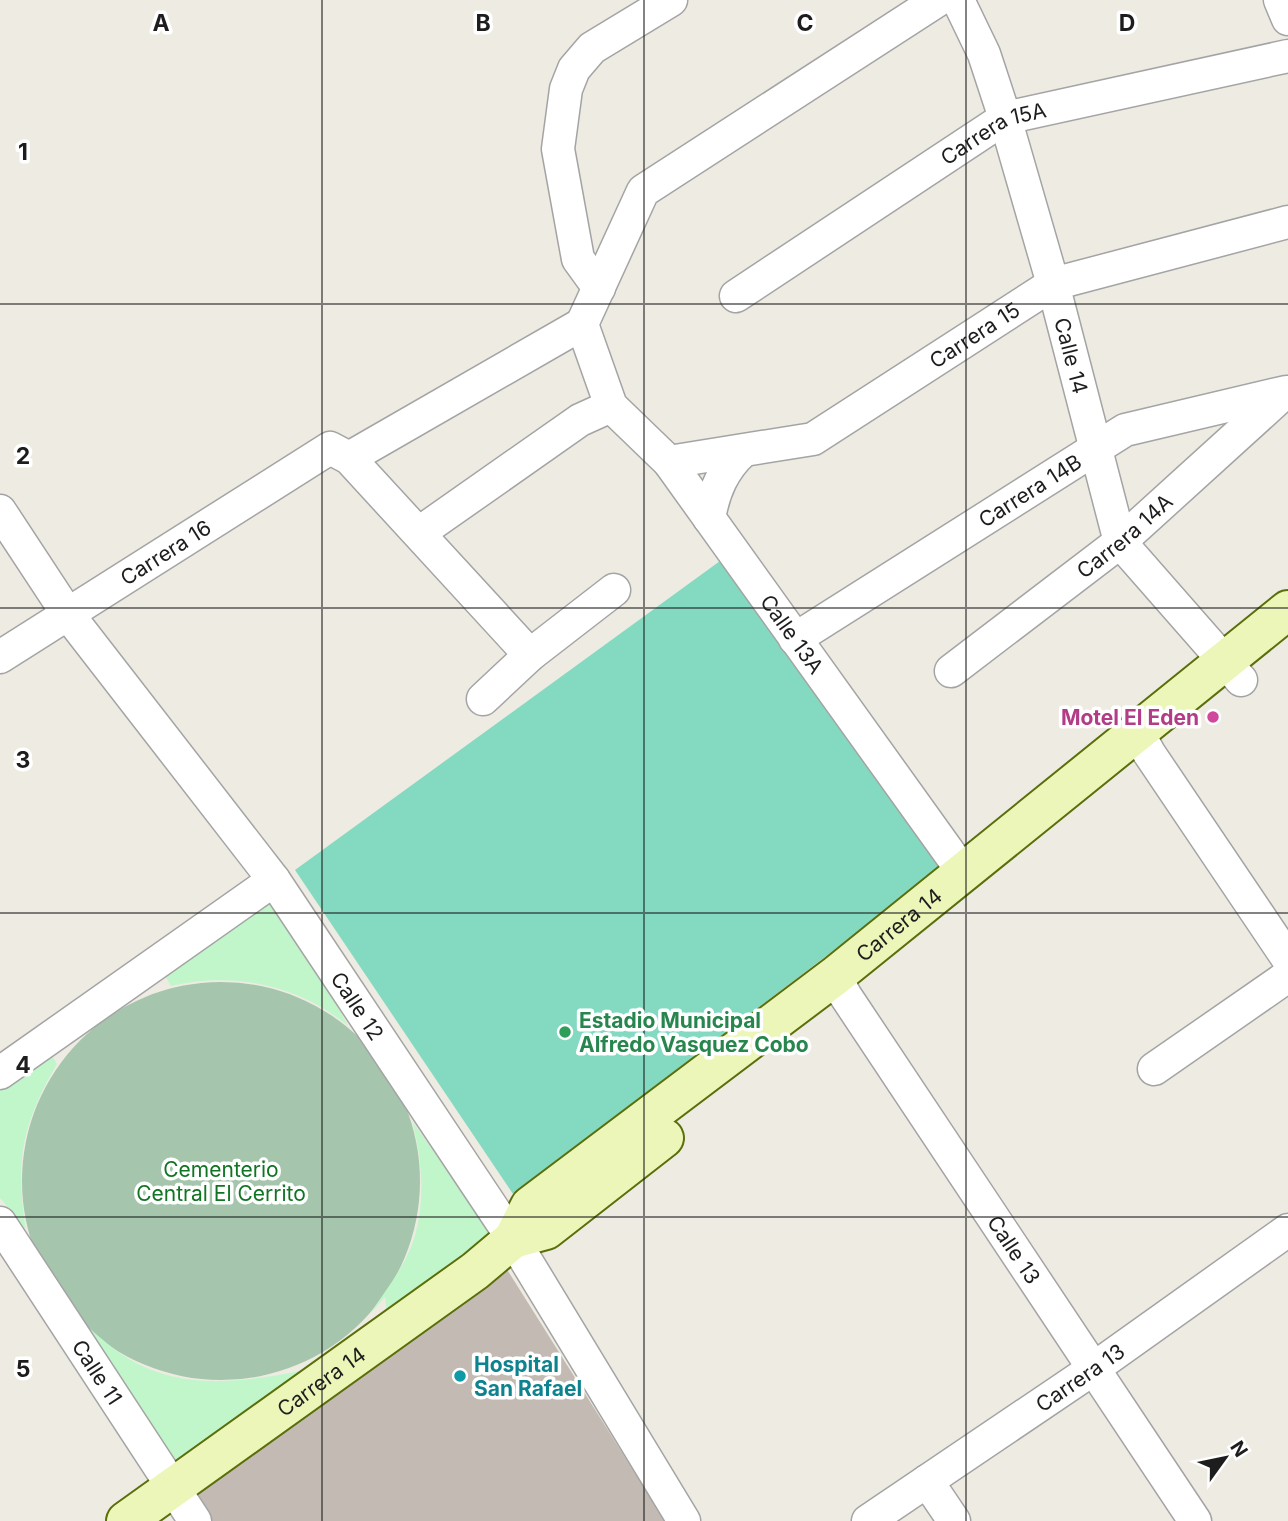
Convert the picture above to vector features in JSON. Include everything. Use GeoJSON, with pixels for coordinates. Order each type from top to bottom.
{"type":"FeatureCollection","features":[{"type":"Feature","properties":{"kind":"street"},"geometry":{"type":"LineString","coordinates":[[599,288],[578,259],[558,149],[566,89],[574,69],[592,48],[671,0]]}},
{"type":"Feature","properties":{"kind":"street"},"geometry":{"type":"LineString","coordinates":[[419,533],[580,420],[611,406],[582,324],[643,191],[938,0]]}},
{"type":"Feature","properties":{"kind":"street","name":"Calle 14"},"geometry":{"type":"LineString","coordinates":[[958,0],[984,54],[1005,118],[1053,284],[1120,542],[1233,671]]}},
{"type":"Feature","properties":{"kind":"street"},"geometry":{"type":"LineString","coordinates":[[1280,0],[1288,19]]}},
{"type":"Feature","properties":{"kind":"street","name":"Carrera 15A"},"geometry":{"type":"LineString","coordinates":[[736,296],[1005,118],[1288,56]]}},
{"type":"Feature","properties":{"kind":"street","name":"Carrera 15"},"geometry":{"type":"LineString","coordinates":[[669,462],[813,439],[1053,284],[1288,222]]}},
{"type":"Feature","properties":{"kind":"street","name":"Carrera 16"},"geometry":{"type":"LineString","coordinates":[[0,657],[66,613],[340,453],[582,324]]}},
{"type":"Feature","properties":{"kind":"street","name":"Carrera 14B"},"geometry":{"type":"LineString","coordinates":[[795,639],[1125,430],[1287,391]]}},
{"type":"Feature","properties":{"kind":"street","name":"Carrera 14A"},"geometry":{"type":"LineString","coordinates":[[951,671],[1120,542],[1287,391]]}},
{"type":"Feature","properties":{"kind":"street","name":"Calle 13A"},"geometry":{"type":"LineString","coordinates":[[611,406],[669,462],[962,872]]}},
{"type":"Feature","properties":{"kind":"street"},"geometry":{"type":"LineString","coordinates":[[709,518],[712,502],[725,470],[743,451]]}},
{"type":"Feature","properties":{"kind":"street"},"geometry":{"type":"LineString","coordinates":[[340,453],[419,533],[530,655]]}},
{"type":"Feature","properties":{"kind":"street","name":"Calle 12"},"geometry":{"type":"LineString","coordinates":[[0,511],[66,613],[274,880],[513,1239],[684,1521]]}},
{"type":"Feature","properties":{"kind":"street"},"geometry":{"type":"LineString","coordinates":[[483,699],[530,655],[614,590]]}},
{"type":"Feature","properties":{"kind":"street","name":"Carrera 14"},"geometry":{"type":"LineString","coordinates":[[126,1521],[475,1272],[513,1239],[530,1206],[840,986],[1233,671],[1288,610]]}},
{"type":"Feature","properties":{"kind":"street","name":"Carrera 14"},"geometry":{"type":"LineString","coordinates":[[1233,671],[1288,643]]}},
{"type":"Feature","properties":{"kind":"street"},"geometry":{"type":"LineString","coordinates":[[1143,742],[1288,959]]}},
{"type":"Feature","properties":{"kind":"street","name":"Carrera 14"},"geometry":{"type":"LineString","coordinates":[[840,986],[962,872],[1143,742]]}},
{"type":"Feature","properties":{"kind":"street"},"geometry":{"type":"LineString","coordinates":[[0,1073],[274,880]]}},
{"type":"Feature","properties":{"kind":"street"},"geometry":{"type":"LineString","coordinates":[[1154,1069],[1288,976]]}},
{"type":"Feature","properties":{"kind":"street","name":"Calle 13"},"geometry":{"type":"LineString","coordinates":[[840,986],[1195,1521]]}},
{"type":"Feature","properties":{"kind":"street","name":"Calle 11"},"geometry":{"type":"LineString","coordinates":[[0,1223],[195,1521]]}},
{"type":"Feature","properties":{"kind":"street","name":"Carrera 13"},"geometry":{"type":"LineString","coordinates":[[868,1521],[1093,1369],[1287,1233]]}},
{"type":"Feature","properties":{"kind":"street"},"geometry":{"type":"LineString","coordinates":[[927,1480],[954,1521]]}},
{"type":"Feature","properties":{"kind":"green space","name":"Estadio Municipal Alfredo Vasquez Cobo"},"geometry":{"type":"Polygon","coordinates":[[[731,553],[955,858],[513,1194],[295,870],[731,553]]]}},
{"type":"Feature","properties":{"kind":"green space"},"geometry":{"type":"Polygon","coordinates":[[[274,884],[348,1026],[308,1000],[264,985],[218,980],[171,986],[159,965],[274,884]]]}},
{"type":"Feature","properties":{"kind":"green space","name":"Cementerio Central El Cerrito"},"geometry":{"type":"Polygon","coordinates":[[[221,982],[260,986],[297,997],[332,1016],[362,1040],[386,1070],[405,1105],[416,1142],[420,1181],[416,1220],[405,1257],[386,1292],[362,1322],[332,1346],[297,1365],[260,1376],[221,1380],[182,1376],[145,1365],[110,1346],[80,1322],[56,1292],[37,1257],[26,1220],[22,1181],[26,1142],[37,1105],[56,1070],[80,1040],[110,1016],[145,997],[182,986],[221,982]]]}},
{"type":"Feature","properties":{"kind":"green space"},"geometry":{"type":"Polygon","coordinates":[[[46,1046],[57,1064],[36,1106],[24,1144],[21,1183],[26,1230],[0,1198],[0,1077],[46,1046]]]}},
{"type":"Feature","properties":{"kind":"green space"},"geometry":{"type":"Polygon","coordinates":[[[412,1121],[502,1248],[389,1330],[385,1297],[369,1315],[405,1260],[417,1227],[421,1173],[412,1121]]]}},
{"type":"Feature","properties":{"kind":"green space"},"geometry":{"type":"Polygon","coordinates":[[[74,1315],[129,1359],[154,1371],[180,1378],[207,1381],[261,1378],[341,1363],[174,1481],[74,1315]]]}},
{"type":"Feature","properties":{"kind":"building","name":"Hospital San Rafael"},"geometry":{"type":"Polygon","coordinates":[[[503,1263],[665,1521],[208,1521],[187,1489],[503,1263]]]}},
{"type":"Feature","properties":{"kind":"place","name":"Motel El Eden"},"geometry":{"type":"Point","coordinates":[1213,717]}},
{"type":"Feature","properties":{"kind":"place","name":"Estadio Municipal Alfredo Vasquez Cobo"},"geometry":{"type":"Point","coordinates":[565,1032]}},
{"type":"Feature","properties":{"kind":"place","name":"Hospital San Rafael"},"geometry":{"type":"Point","coordinates":[460,1376]}}]}
